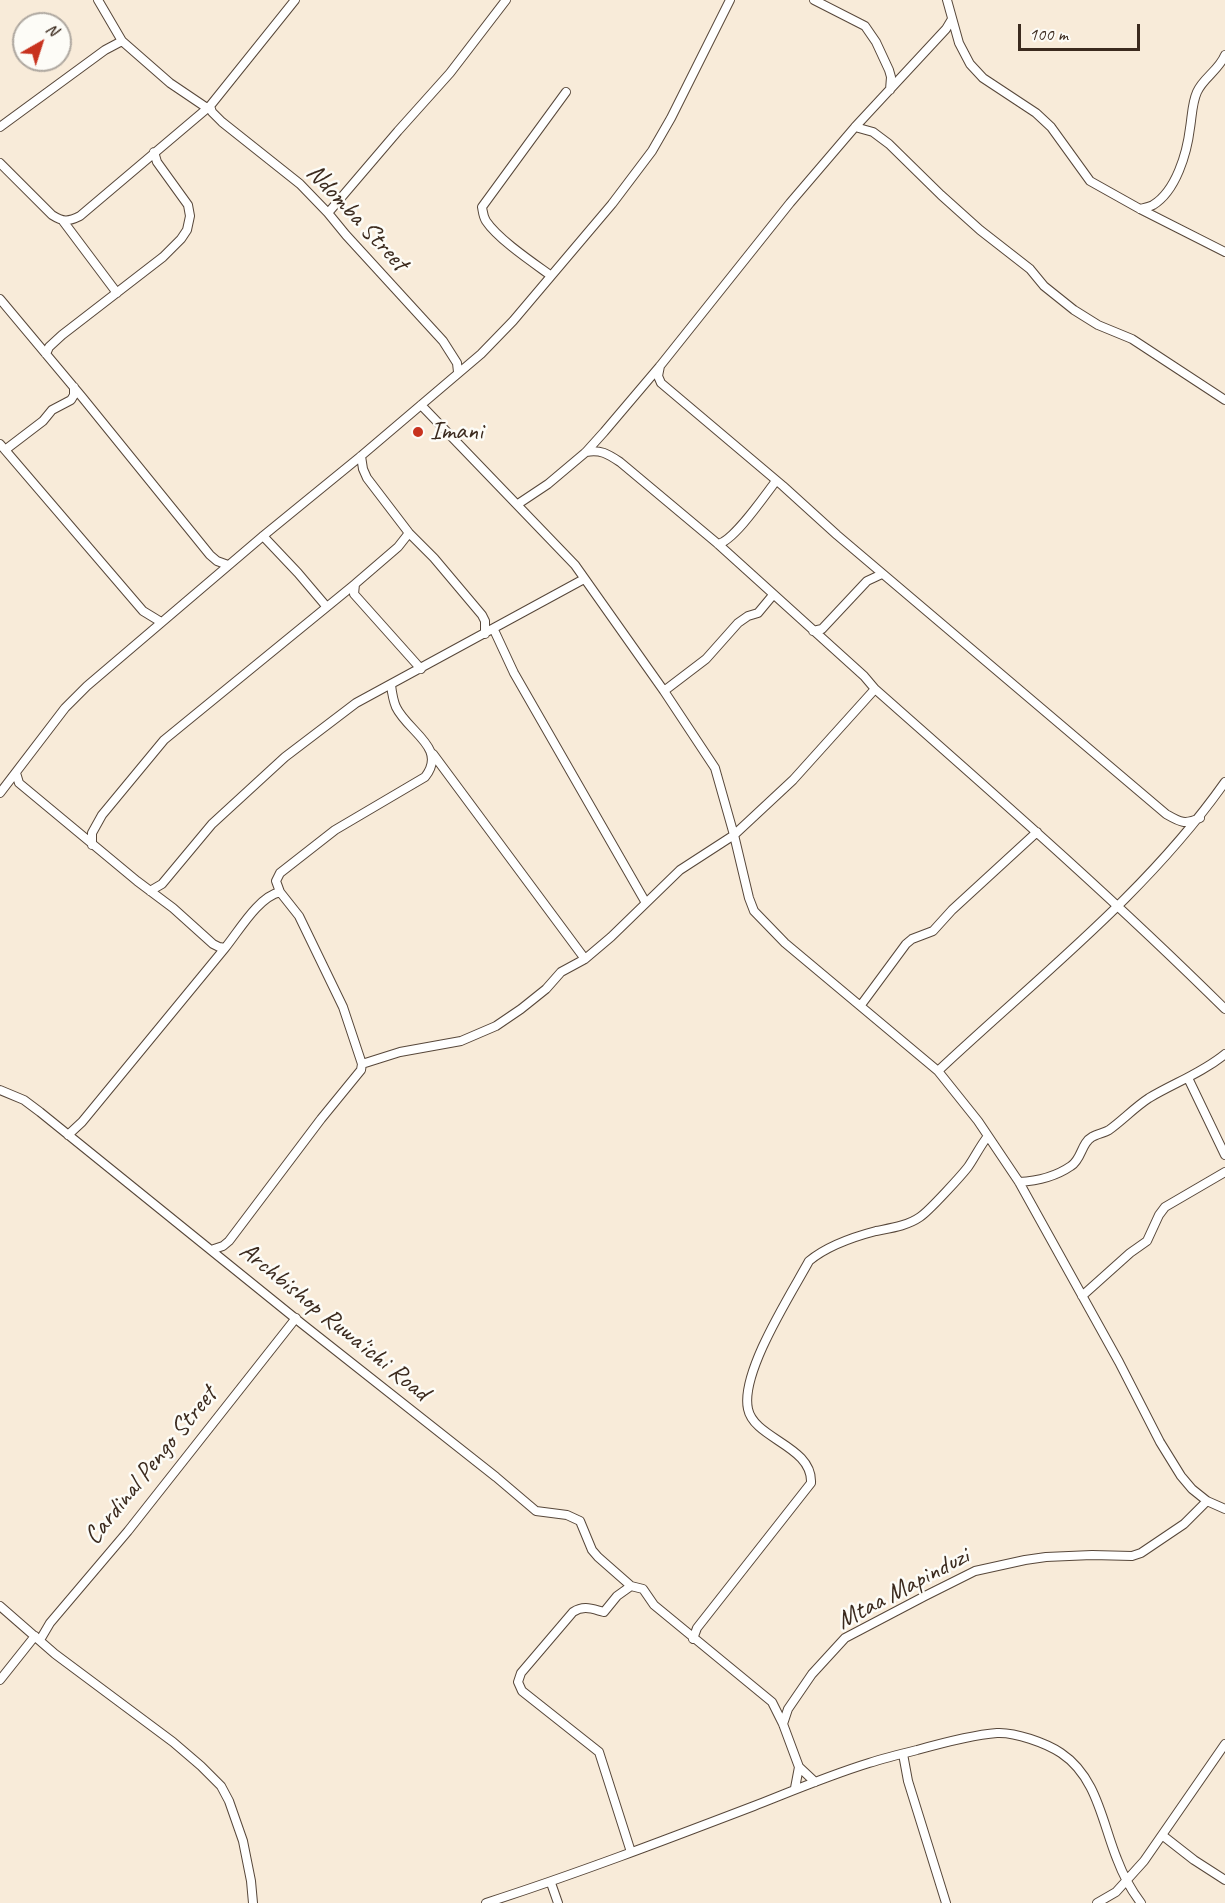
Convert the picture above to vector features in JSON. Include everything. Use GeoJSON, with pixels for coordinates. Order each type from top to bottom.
{"type":"FeatureCollection","features":[{"type":"Feature","properties":{"kind":"street","name":"Ndomba Street"},"geometry":{"type":"LineString","coordinates":[[98,0],[122,42],[170,83],[208,107],[222,122],[300,184],[443,341],[457,363],[458,372]]}},
{"type":"Feature","properties":{"kind":"street"},"geometry":{"type":"LineString","coordinates":[[63,221],[71,221],[80,216],[208,107],[295,0]]}},
{"type":"Feature","properties":{"kind":"street"},"geometry":{"type":"LineString","coordinates":[[328,213],[450,73],[506,0]]}},
{"type":"Feature","properties":{"kind":"street"},"geometry":{"type":"LineString","coordinates":[[0,793],[65,708],[161,622],[481,354],[513,321],[612,204],[652,150],[671,118],[730,0]]}},
{"type":"Feature","properties":{"kind":"street"},"geometry":{"type":"LineString","coordinates":[[814,0],[865,26],[876,42],[889,70],[890,90]]}},
{"type":"Feature","properties":{"kind":"street"},"geometry":{"type":"LineString","coordinates":[[947,0],[959,42],[970,64],[983,78],[1036,113],[1051,127],[1090,181],[1225,252]]}},
{"type":"Feature","properties":{"kind":"street"},"geometry":{"type":"LineString","coordinates":[[518,504],[548,484],[586,452],[604,432],[660,366],[790,203],[855,127],[946,29],[952,19]]}},
{"type":"Feature","properties":{"kind":"street"},"geometry":{"type":"LineString","coordinates":[[0,126],[105,50],[122,42]]}},
{"type":"Feature","properties":{"kind":"street"},"geometry":{"type":"LineString","coordinates":[[1140,209],[1152,206],[1165,194],[1173,181],[1180,167],[1190,131],[1198,90],[1225,56]]}},
{"type":"Feature","properties":{"kind":"street"},"geometry":{"type":"LineString","coordinates":[[550,275],[514,248],[488,223],[483,216],[482,207],[566,92]]}},
{"type":"Feature","properties":{"kind":"street"},"geometry":{"type":"LineString","coordinates":[[855,127],[873,132],[889,144],[980,230],[1030,269],[1044,286],[1074,310],[1098,325],[1132,339],[1225,400]]}},
{"type":"Feature","properties":{"kind":"street"},"geometry":{"type":"LineString","coordinates":[[46,354],[62,335],[163,257],[187,230],[190,216],[188,205],[157,162],[154,153]]}},
{"type":"Feature","properties":{"kind":"street"},"geometry":{"type":"LineString","coordinates":[[0,163],[52,215],[63,221],[117,293]]}},
{"type":"Feature","properties":{"kind":"street"},"geometry":{"type":"LineString","coordinates":[[0,299],[210,555],[217,561],[228,565]]}},
{"type":"Feature","properties":{"kind":"street"},"geometry":{"type":"LineString","coordinates":[[660,366],[658,376],[661,383],[882,574],[1166,814],[1178,821],[1189,823],[1200,818]]}},
{"type":"Feature","properties":{"kind":"street"},"geometry":{"type":"LineString","coordinates":[[646,382],[661,383]]}},
{"type":"Feature","properties":{"kind":"street"},"geometry":{"type":"LineString","coordinates":[[74,387],[71,400],[52,410],[43,421],[2,447],[143,611],[161,622]]}},
{"type":"Feature","properties":{"kind":"street"},"geometry":{"type":"LineString","coordinates":[[421,405],[575,565],[715,768],[754,911],[785,943],[938,1071],[988,1136],[1019,1182],[1160,1442],[1192,1489],[1207,1501],[1225,1509]]}},
{"type":"Feature","properties":{"kind":"street"},"geometry":{"type":"LineString","coordinates":[[604,432],[604,452]]}},
{"type":"Feature","properties":{"kind":"street"},"geometry":{"type":"LineString","coordinates":[[586,452],[594,450],[604,452],[620,462],[718,544],[864,676],[875,689],[1037,832],[1162,947],[1225,1009]]}},
{"type":"Feature","properties":{"kind":"street"},"geometry":{"type":"LineString","coordinates":[[362,456],[363,469],[367,478],[409,533],[434,558],[482,615],[485,621],[485,634]]}},
{"type":"Feature","properties":{"kind":"street"},"geometry":{"type":"LineString","coordinates":[[718,544],[723,543],[740,527],[776,481]]}},
{"type":"Feature","properties":{"kind":"street"},"geometry":{"type":"LineString","coordinates":[[92,845],[92,833],[102,815],[164,740],[355,584],[398,547],[409,533]]}},
{"type":"Feature","properties":{"kind":"street"},"geometry":{"type":"LineString","coordinates":[[263,536],[326,606]]}},
{"type":"Feature","properties":{"kind":"street"},"geometry":{"type":"LineString","coordinates":[[813,631],[822,629],[867,581],[882,574]]}},
{"type":"Feature","properties":{"kind":"street"},"geometry":{"type":"LineString","coordinates":[[150,891],[171,875],[212,824],[285,757],[356,704],[584,579]]}},
{"type":"Feature","properties":{"kind":"street"},"geometry":{"type":"LineString","coordinates":[[355,584],[354,594],[420,669]]}},
{"type":"Feature","properties":{"kind":"street"},"geometry":{"type":"LineString","coordinates":[[664,692],[706,659],[738,623],[758,613],[774,595]]}},
{"type":"Feature","properties":{"kind":"street"},"geometry":{"type":"LineString","coordinates":[[494,630],[514,673],[646,903]]}},
{"type":"Feature","properties":{"kind":"street"},"geometry":{"type":"LineString","coordinates":[[392,685],[397,710],[430,750],[585,959]]}},
{"type":"Feature","properties":{"kind":"street"},"geometry":{"type":"LineString","coordinates":[[362,1064],[400,1052],[461,1041],[496,1026],[521,1009],[546,989],[561,972],[585,959],[611,938],[680,870],[734,836],[793,780],[875,689]]}},
{"type":"Feature","properties":{"kind":"street"},"geometry":{"type":"LineString","coordinates":[[211,1250],[230,1241],[321,1119],[361,1070],[362,1064],[343,1007],[299,916],[280,892],[276,881],[280,873],[335,830],[424,777],[432,768],[434,759],[430,750]]}},
{"type":"Feature","properties":{"kind":"street"},"geometry":{"type":"LineString","coordinates":[[16,773],[19,783],[92,845],[173,908],[213,944],[219,948],[225,948]]}},
{"type":"Feature","properties":{"kind":"street"},"geometry":{"type":"LineString","coordinates":[[938,1071],[1092,932],[1200,818],[1225,782]]}},
{"type":"Feature","properties":{"kind":"street"},"geometry":{"type":"LineString","coordinates":[[861,1005],[906,944],[912,939],[933,931],[952,910],[1037,832]]}},
{"type":"Feature","properties":{"kind":"street"},"geometry":{"type":"LineString","coordinates":[[69,1135],[262,901],[273,893],[280,892]]}},
{"type":"Feature","properties":{"kind":"street"},"geometry":{"type":"LineString","coordinates":[[1019,1182],[1051,1177],[1071,1166],[1079,1160],[1087,1141],[1092,1137],[1107,1131],[1149,1099],[1210,1066],[1225,1054]]}},
{"type":"Feature","properties":{"kind":"street"},"geometry":{"type":"LineString","coordinates":[[1188,1078],[1225,1155]]}},
{"type":"Feature","properties":{"kind":"street","name":"Archbishop Ruwa'ichi Road"},"geometry":{"type":"LineString","coordinates":[[0,1090],[24,1100],[69,1135],[536,1511],[567,1515],[580,1521],[592,1550],[632,1586]]}},
{"type":"Feature","properties":{"kind":"street"},"geometry":{"type":"LineString","coordinates":[[693,1639],[697,1628],[811,1483],[810,1469],[803,1460],[755,1423],[747,1406],[748,1391],[756,1360],[809,1261],[843,1242],[864,1234],[906,1224],[922,1217],[968,1167],[978,1148],[988,1136]]}},
{"type":"Feature","properties":{"kind":"street"},"geometry":{"type":"LineString","coordinates":[[1082,1296],[1130,1253],[1147,1241],[1165,1207],[1225,1172]]}},
{"type":"Feature","properties":{"kind":"street","name":"Cardinal Pengo Street"},"geometry":{"type":"LineString","coordinates":[[0,1680],[128,1531],[296,1318]]}},
{"type":"Feature","properties":{"kind":"street","name":"Mtaa Mapinduzi"},"geometry":{"type":"LineString","coordinates":[[783,1724],[788,1709],[812,1674],[845,1638],[975,1570],[1046,1557],[1132,1556],[1184,1524],[1207,1501]]}},
{"type":"Feature","properties":{"kind":"street"},"geometry":{"type":"LineString","coordinates":[[631,1852],[599,1752],[522,1691],[518,1682],[521,1673],[573,1612],[585,1607],[604,1612],[616,1596],[632,1586],[643,1589],[654,1605],[685,1633],[772,1702],[799,1767],[815,1782]]}},
{"type":"Feature","properties":{"kind":"street"},"geometry":{"type":"LineString","coordinates":[[0,1606],[173,1742],[221,1786],[229,1801],[243,1841],[253,1903]]}},
{"type":"Feature","properties":{"kind":"street"},"geometry":{"type":"LineString","coordinates":[[685,1633],[697,1628]]}},
{"type":"Feature","properties":{"kind":"street"},"geometry":{"type":"LineString","coordinates":[[486,1903],[551,1882],[795,1788],[868,1763],[940,1744],[996,1733],[1045,1744],[1062,1754],[1076,1767],[1091,1786],[1117,1859],[1141,1903]]}},
{"type":"Feature","properties":{"kind":"street"},"geometry":{"type":"LineString","coordinates":[[1097,1903],[1116,1892],[1127,1881],[1225,1744]]}},
{"type":"Feature","properties":{"kind":"street"},"geometry":{"type":"LineString","coordinates":[[903,1754],[908,1781],[946,1903]]}},
{"type":"Feature","properties":{"kind":"street"},"geometry":{"type":"LineString","coordinates":[[795,1788],[799,1767]]}},
{"type":"Feature","properties":{"kind":"street"},"geometry":{"type":"LineString","coordinates":[[1162,1835],[1225,1880]]}},
{"type":"Feature","properties":{"kind":"street"},"geometry":{"type":"LineString","coordinates":[[551,1882],[558,1903]]}},
{"type":"Feature","properties":{"kind":"place","name":"Imani"},"geometry":{"type":"Point","coordinates":[418,432]}}]}
